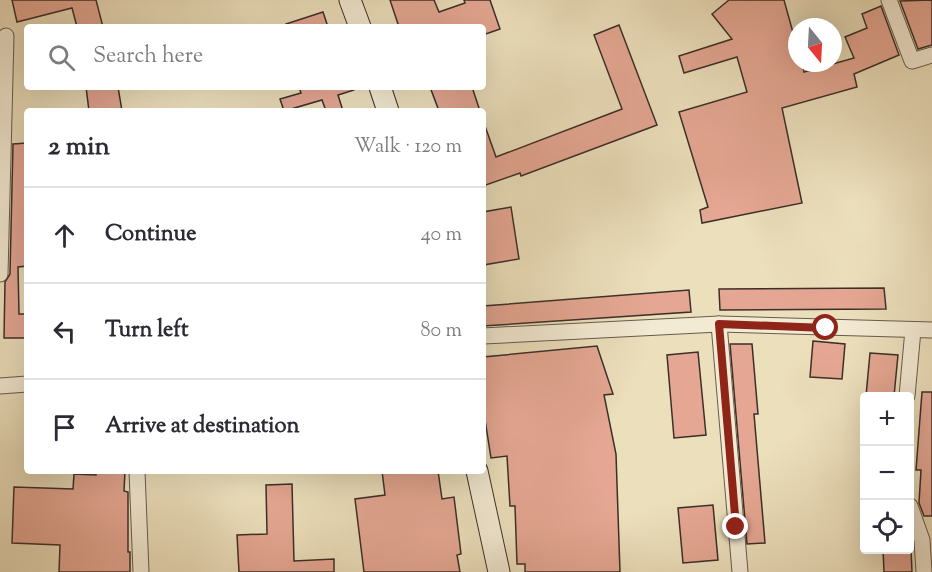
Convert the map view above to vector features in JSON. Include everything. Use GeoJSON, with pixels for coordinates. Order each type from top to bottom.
{"type":"FeatureCollection","features":[{"type":"Feature","properties":{"kind":"main road"},"geometry":{"type":"LineString","coordinates":[[350,0],[359,24]]}},
{"type":"Feature","properties":{"kind":"main road"},"geometry":{"type":"LineString","coordinates":[[381,90],[387,108]]}},
{"type":"Feature","properties":{"kind":"main road"},"geometry":{"type":"LineString","coordinates":[[478,474],[499,572]]}},
{"type":"Feature","properties":{"kind":"street"},"geometry":{"type":"LineString","coordinates":[[888,0],[912,61],[932,55]]}},
{"type":"Feature","properties":{"kind":"street"},"geometry":{"type":"LineString","coordinates":[[0,274],[6,36]]}},
{"type":"Feature","properties":{"kind":"street"},"geometry":{"type":"LineString","coordinates":[[719,324],[741,572]]}},
{"type":"Feature","properties":{"kind":"street"},"geometry":{"type":"LineString","coordinates":[[486,336],[719,324],[932,330]]}},
{"type":"Feature","properties":{"kind":"street"},"geometry":{"type":"LineString","coordinates":[[907,392],[913,330]]}},
{"type":"Feature","properties":{"kind":"street"},"geometry":{"type":"LineString","coordinates":[[0,386],[24,384]]}},
{"type":"Feature","properties":{"kind":"street"},"geometry":{"type":"LineString","coordinates":[[136,474],[141,572]]}},
{"type":"Feature","properties":{"kind":"street"},"geometry":{"type":"LineString","coordinates":[[914,519],[922,540],[924,572]]}},
{"type":"Feature","properties":{"kind":"building"},"geometry":{"type":"Polygon","coordinates":[[[12,0],[96,0],[102,24],[76,24],[72,8],[17,22],[12,0]]]}},
{"type":"Feature","properties":{"kind":"building"},"geometry":{"type":"Polygon","coordinates":[[[390,0],[434,0],[439,12],[465,3],[464,0],[490,0],[500,29],[486,34],[486,24],[398,24],[390,0]]]}},
{"type":"Feature","properties":{"kind":"building"},"geometry":{"type":"Polygon","coordinates":[[[729,0],[784,0],[789,18],[788,72],[842,72],[842,61],[854,58],[845,37],[867,28],[862,14],[881,6],[899,55],[854,74],[857,87],[782,108],[802,203],[702,223],[700,210],[708,207],[679,112],[747,92],[737,57],[684,73],[679,56],[732,39],[712,14],[729,0]]]}},
{"type":"Feature","properties":{"kind":"building"},"geometry":{"type":"Polygon","coordinates":[[[932,0],[932,45],[918,49],[900,1],[932,0]]]}},
{"type":"Feature","properties":{"kind":"building"},"geometry":{"type":"Polygon","coordinates":[[[323,12],[327,24],[286,24],[323,12]]]}},
{"type":"Feature","properties":{"kind":"building"},"geometry":{"type":"Polygon","coordinates":[[[619,25],[657,125],[521,176],[520,173],[486,185],[486,129],[496,157],[622,109],[594,35],[619,25]]]}},
{"type":"Feature","properties":{"kind":"building"},"geometry":{"type":"Polygon","coordinates":[[[86,90],[118,90],[122,108],[89,108],[86,90]]]}},
{"type":"Feature","properties":{"kind":"building"},"geometry":{"type":"Polygon","coordinates":[[[300,90],[354,90],[338,95],[342,108],[325,108],[322,100],[294,108],[283,108],[280,99],[301,93],[300,90]]]}},
{"type":"Feature","properties":{"kind":"building"},"geometry":{"type":"Polygon","coordinates":[[[431,90],[473,90],[479,108],[438,108],[431,90]]]}},
{"type":"Feature","properties":{"kind":"building"},"geometry":{"type":"Polygon","coordinates":[[[24,143],[24,266],[18,267],[19,314],[24,314],[24,338],[4,338],[5,282],[10,274],[13,144],[24,143]]]}},
{"type":"Feature","properties":{"kind":"building"},"geometry":{"type":"Polygon","coordinates":[[[511,207],[519,259],[486,264],[486,211],[511,207]]]}},
{"type":"Feature","properties":{"kind":"building"},"geometry":{"type":"Polygon","coordinates":[[[884,288],[886,309],[720,310],[719,289],[884,288]]]}},
{"type":"Feature","properties":{"kind":"building"},"geometry":{"type":"Polygon","coordinates":[[[689,290],[691,312],[486,326],[486,306],[689,290]]]}},
{"type":"Feature","properties":{"kind":"building"},"geometry":{"type":"Polygon","coordinates":[[[813,341],[845,344],[842,379],[810,377],[813,341]]]}},
{"type":"Feature","properties":{"kind":"building"},"geometry":{"type":"Polygon","coordinates":[[[730,344],[752,344],[758,414],[754,414],[765,543],[747,544],[730,344]]]}},
{"type":"Feature","properties":{"kind":"building"},"geometry":{"type":"Polygon","coordinates":[[[597,346],[613,394],[604,395],[616,454],[620,572],[525,572],[525,564],[517,564],[515,506],[510,506],[507,456],[491,458],[486,426],[486,357],[597,346]]]}},
{"type":"Feature","properties":{"kind":"building"},"geometry":{"type":"Polygon","coordinates":[[[698,352],[706,435],[674,438],[667,355],[698,352]]]}},
{"type":"Feature","properties":{"kind":"building"},"geometry":{"type":"Polygon","coordinates":[[[870,353],[898,355],[894,392],[866,392],[870,353]]]}},
{"type":"Feature","properties":{"kind":"building"},"geometry":{"type":"Polygon","coordinates":[[[922,392],[932,392],[932,516],[924,516],[919,503],[921,470],[916,470],[922,392]]]}},
{"type":"Feature","properties":{"kind":"building"},"geometry":{"type":"Polygon","coordinates":[[[74,474],[125,474],[124,491],[128,492],[130,572],[59,572],[60,545],[12,543],[14,487],[73,489],[74,474]]]}},
{"type":"Feature","properties":{"kind":"building"},"geometry":{"type":"Polygon","coordinates":[[[382,474],[438,474],[442,499],[454,497],[461,554],[457,555],[460,572],[364,572],[355,499],[385,495],[382,474]]]}},
{"type":"Feature","properties":{"kind":"building"},"geometry":{"type":"Polygon","coordinates":[[[292,484],[294,561],[334,559],[334,572],[239,572],[237,535],[267,534],[266,485],[292,484]]]}},
{"type":"Feature","properties":{"kind":"building"},"geometry":{"type":"Polygon","coordinates":[[[713,505],[718,560],[683,563],[678,508],[713,505]]]}},
{"type":"Feature","properties":{"kind":"building"},"geometry":{"type":"Polygon","coordinates":[[[883,554],[911,554],[912,572],[884,572],[883,554]]]}},
{"type":"Feature","properties":{"kind":"route"},"geometry":{"type":"LineString","coordinates":[[736,527],[719,324],[826,328]]}}]}
